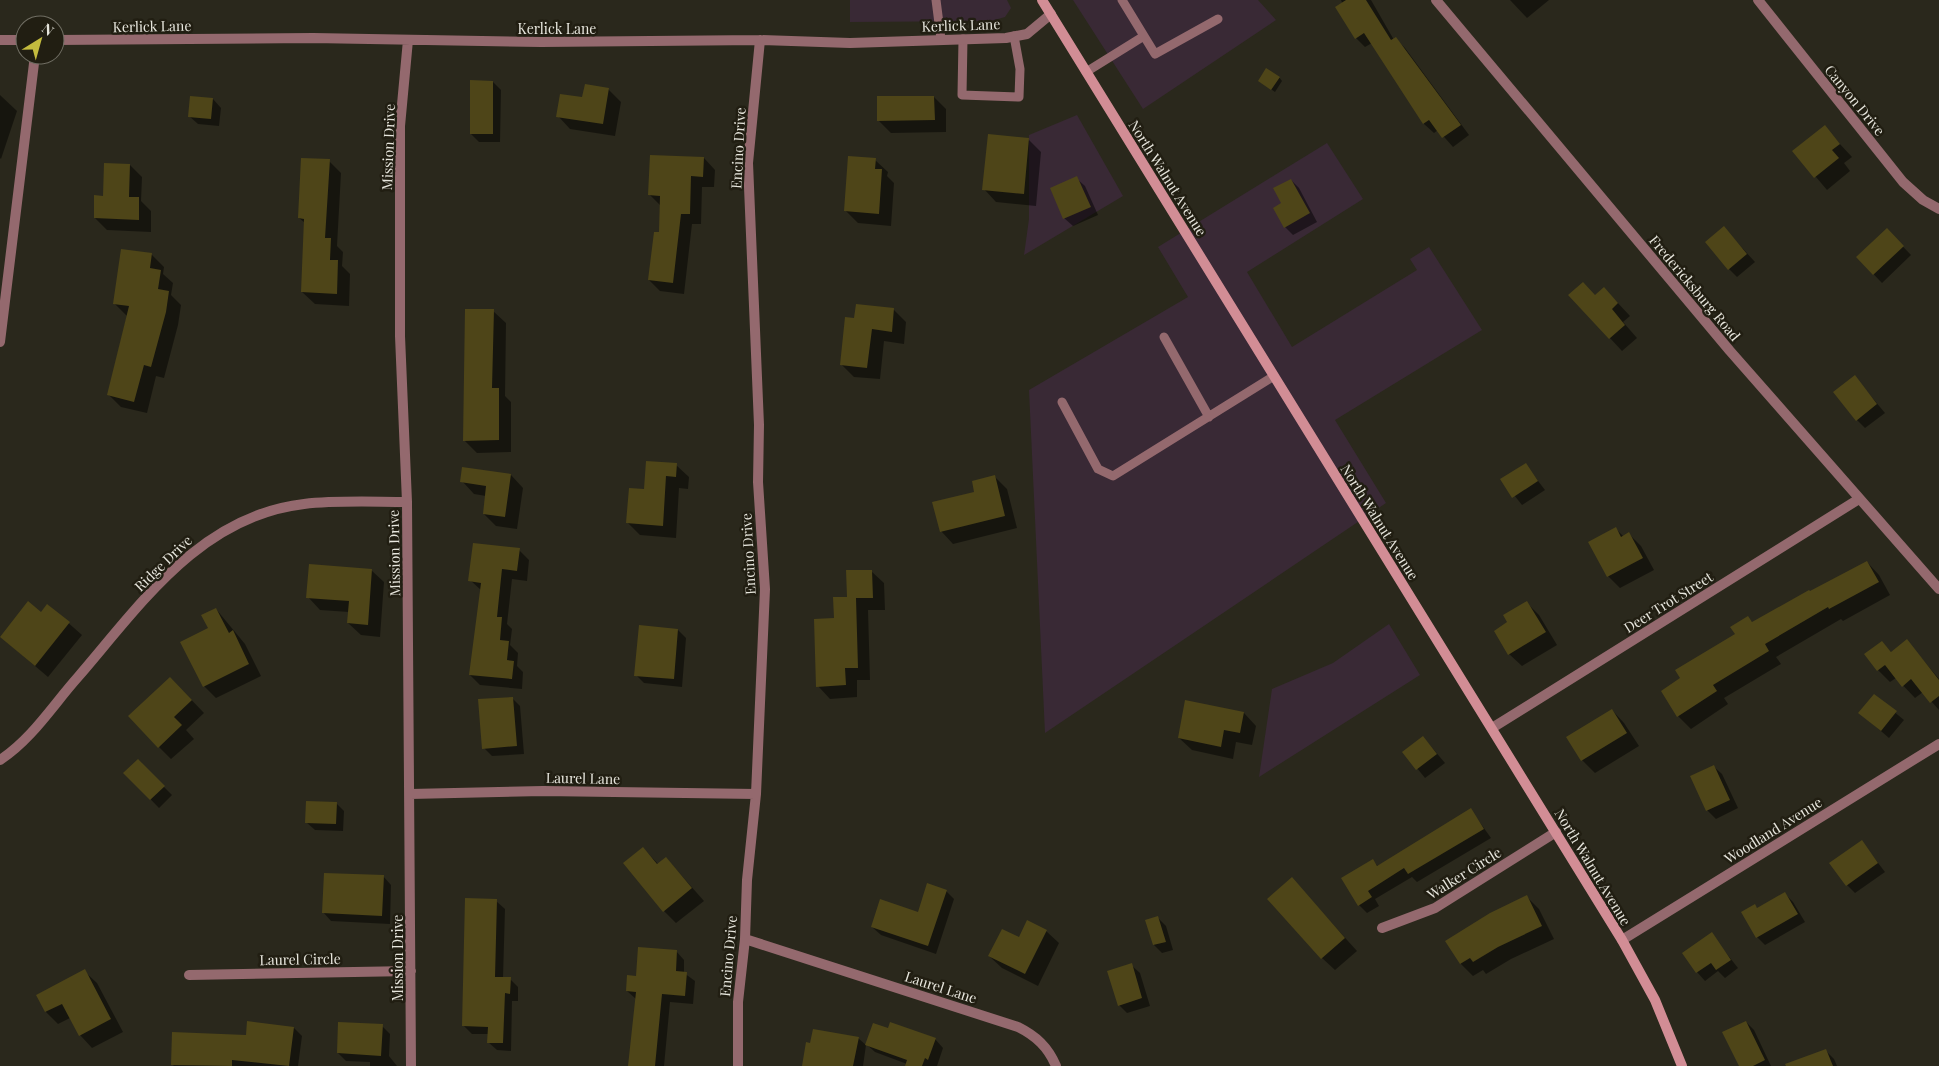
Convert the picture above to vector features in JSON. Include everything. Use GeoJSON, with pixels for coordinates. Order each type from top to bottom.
{"type":"FeatureCollection","features":[{"type":"Feature","properties":{"kind":"main road","name":"North Walnut Avenue"},"geometry":{"type":"LineString","coordinates":[[1042,0],[1622,940],[1655,1000],[1682,1066]]}},
{"type":"Feature","properties":{"kind":"street","name":"Fredericksburg Road"},"geometry":{"type":"LineString","coordinates":[[1436,0],[1730,351],[1939,588]]}},
{"type":"Feature","properties":{"kind":"street","name":"Canyon Drive"},"geometry":{"type":"LineString","coordinates":[[1758,0],[1903,182],[1924,200],[1939,209]]}},
{"type":"Feature","properties":{"kind":"street","name":"Kerlick Lane"},"geometry":{"type":"LineString","coordinates":[[65,40],[313,38],[541,42],[760,40],[850,43],[1014,36],[1027,34],[1051,14]]}},
{"type":"Feature","properties":{"kind":"street"},"geometry":{"type":"LineString","coordinates":[[0,40],[15,40]]}},
{"type":"Feature","properties":{"kind":"street","name":"Mission Drive"},"geometry":{"type":"LineString","coordinates":[[408,40],[400,126],[400,336],[407,502],[411,1066]]}},
{"type":"Feature","properties":{"kind":"street","name":"Encino Drive"},"geometry":{"type":"LineString","coordinates":[[738,1066],[738,1002],[745,939],[747,880],[756,794],[764,589],[758,482],[759,426],[748,163],[760,40]]}},
{"type":"Feature","properties":{"kind":"street"},"geometry":{"type":"LineString","coordinates":[[0,342],[34,65]]}},
{"type":"Feature","properties":{"kind":"street","name":"Deer Trot Street"},"geometry":{"type":"LineString","coordinates":[[1492,728],[1859,499]]}},
{"type":"Feature","properties":{"kind":"street","name":"Ridge Drive"},"geometry":{"type":"LineString","coordinates":[[0,760],[28,736],[162,580],[200,545],[231,527],[270,511],[303,504],[407,502]]}},
{"type":"Feature","properties":{"kind":"street","name":"Woodland Avenue"},"geometry":{"type":"LineString","coordinates":[[1622,940],[1939,744]]}},
{"type":"Feature","properties":{"kind":"street","name":"Laurel Lane"},"geometry":{"type":"LineString","coordinates":[[410,794],[542,791],[756,794]]}},
{"type":"Feature","properties":{"kind":"street","name":"Walker Circle"},"geometry":{"type":"LineString","coordinates":[[1382,928],[1435,908],[1556,832]]}},
{"type":"Feature","properties":{"kind":"street","name":"Laurel Lane"},"geometry":{"type":"LineString","coordinates":[[745,939],[1018,1027],[1033,1035],[1042,1044],[1056,1066]]}},
{"type":"Feature","properties":{"kind":"street","name":"Laurel Circle"},"geometry":{"type":"LineString","coordinates":[[189,975],[411,971]]}},
{"type":"Feature","properties":{"kind":"lane"},"geometry":{"type":"LineString","coordinates":[[936,0],[941,39]]}},
{"type":"Feature","properties":{"kind":"lane"},"geometry":{"type":"LineString","coordinates":[[1122,0],[1155,54],[1218,19]]}},
{"type":"Feature","properties":{"kind":"lane"},"geometry":{"type":"LineString","coordinates":[[963,39],[962,96],[1019,97],[1020,69],[1014,36]]}},
{"type":"Feature","properties":{"kind":"lane"},"geometry":{"type":"LineString","coordinates":[[1086,72],[1144,36]]}},
{"type":"Feature","properties":{"kind":"lane"},"geometry":{"type":"LineString","coordinates":[[1164,337],[1209,417]]}},
{"type":"Feature","properties":{"kind":"lane"},"geometry":{"type":"LineString","coordinates":[[1062,402],[1098,469],[1108,476],[1113,476],[1274,376]]}},
{"type":"Feature","properties":{"kind":"shaded area"},"geometry":{"type":"Polygon","coordinates":[[[850,0],[1007,0],[1011,8],[1005,17],[991,21],[850,22],[850,0]]]}},
{"type":"Feature","properties":{"kind":"shaded area"},"geometry":{"type":"Polygon","coordinates":[[[1073,0],[1258,0],[1276,20],[1143,109],[1073,0]]]}},
{"type":"Feature","properties":{"kind":"shaded area"},"geometry":{"type":"Polygon","coordinates":[[[1077,115],[1123,196],[1024,255],[1029,219],[1029,135],[1077,115]]]}},
{"type":"Feature","properties":{"kind":"shaded area"},"geometry":{"type":"Polygon","coordinates":[[[1327,143],[1363,199],[1247,272],[1292,347],[1417,270],[1410,259],[1429,247],[1482,330],[1335,420],[1386,503],[1045,733],[1029,390],[1188,297],[1158,247],[1327,143]]]}},
{"type":"Feature","properties":{"kind":"shaded area"},"geometry":{"type":"Polygon","coordinates":[[[1389,624],[1420,675],[1259,777],[1272,689],[1333,663],[1389,624]]]}},
{"type":"Feature","properties":{"kind":"building"},"geometry":{"type":"Polygon","coordinates":[[[1346,0],[1366,0],[1391,40],[1396,37],[1461,125],[1442,138],[1429,120],[1423,124],[1364,33],[1355,39],[1335,7],[1346,0]]]}},
{"type":"Feature","properties":{"kind":"building"},"geometry":{"type":"Polygon","coordinates":[[[1266,68],[1280,77],[1271,90],[1258,81],[1266,68]]]}},
{"type":"Feature","properties":{"kind":"building"},"geometry":{"type":"Polygon","coordinates":[[[470,80],[493,81],[493,134],[470,134],[470,80]]]}},
{"type":"Feature","properties":{"kind":"building"},"geometry":{"type":"Polygon","coordinates":[[[585,84],[609,88],[603,124],[556,117],[560,94],[582,97],[585,84]]]}},
{"type":"Feature","properties":{"kind":"building"},"geometry":{"type":"Polygon","coordinates":[[[190,96],[213,98],[211,119],[188,117],[190,96]]]}},
{"type":"Feature","properties":{"kind":"building"},"geometry":{"type":"Polygon","coordinates":[[[877,96],[934,96],[935,120],[877,121],[877,96]]]}},
{"type":"Feature","properties":{"kind":"building"},"geometry":{"type":"Polygon","coordinates":[[[1825,125],[1840,144],[1832,150],[1839,158],[1814,178],[1792,151],[1825,125]]]}},
{"type":"Feature","properties":{"kind":"building"},"geometry":{"type":"Polygon","coordinates":[[[988,134],[1029,138],[1024,194],[982,190],[988,134]]]}},
{"type":"Feature","properties":{"kind":"building"},"geometry":{"type":"Polygon","coordinates":[[[650,155],[704,157],[703,177],[691,176],[690,214],[681,214],[673,283],[648,280],[654,232],[659,232],[660,196],[648,195],[650,155]]]}},
{"type":"Feature","properties":{"kind":"building"},"geometry":{"type":"Polygon","coordinates":[[[848,156],[876,158],[875,169],[882,169],[879,214],[844,211],[848,156]]]}},
{"type":"Feature","properties":{"kind":"building"},"geometry":{"type":"Polygon","coordinates":[[[301,158],[330,159],[325,238],[331,238],[330,260],[338,260],[337,294],[301,292],[304,219],[298,218],[301,158]]]}},
{"type":"Feature","properties":{"kind":"building"},"geometry":{"type":"Polygon","coordinates":[[[104,163],[130,164],[129,197],[139,197],[139,220],[94,218],[94,195],[103,196],[104,163]]]}},
{"type":"Feature","properties":{"kind":"building"},"geometry":{"type":"Polygon","coordinates":[[[1077,176],[1091,207],[1063,219],[1050,188],[1077,176]]]}},
{"type":"Feature","properties":{"kind":"building"},"geometry":{"type":"Polygon","coordinates":[[[1291,179],[1310,213],[1284,228],[1273,208],[1281,203],[1273,188],[1291,179]]]}},
{"type":"Feature","properties":{"kind":"building"},"geometry":{"type":"Polygon","coordinates":[[[1724,226],[1747,254],[1728,270],[1705,242],[1724,226]]]}},
{"type":"Feature","properties":{"kind":"building"},"geometry":{"type":"Polygon","coordinates":[[[1887,228],[1904,246],[1873,275],[1856,257],[1887,228]]]}},
{"type":"Feature","properties":{"kind":"building"},"geometry":{"type":"Polygon","coordinates":[[[121,249],[152,253],[150,268],[161,270],[158,289],[169,291],[166,312],[151,367],[144,365],[134,402],[107,395],[129,306],[113,304],[121,249]]]}},
{"type":"Feature","properties":{"kind":"building"},"geometry":{"type":"Polygon","coordinates":[[[1583,282],[1595,295],[1604,287],[1618,303],[1612,309],[1625,325],[1609,339],[1568,295],[1583,282]]]}},
{"type":"Feature","properties":{"kind":"building"},"geometry":{"type":"Polygon","coordinates":[[[856,304],[894,308],[892,332],[872,329],[867,368],[840,365],[845,317],[854,318],[856,304]]]}},
{"type":"Feature","properties":{"kind":"building"},"geometry":{"type":"Polygon","coordinates":[[[465,309],[494,309],[492,388],[499,388],[499,440],[463,441],[465,309]]]}},
{"type":"Feature","properties":{"kind":"building"},"geometry":{"type":"Polygon","coordinates":[[[1855,375],[1877,404],[1856,421],[1833,392],[1855,375]]]}},
{"type":"Feature","properties":{"kind":"building"},"geometry":{"type":"Polygon","coordinates":[[[646,461],[677,463],[676,477],[666,476],[663,526],[626,523],[629,488],[644,489],[646,461]]]}},
{"type":"Feature","properties":{"kind":"building"},"geometry":{"type":"Polygon","coordinates":[[[1526,463],[1538,481],[1512,498],[1500,479],[1526,463]]]}},
{"type":"Feature","properties":{"kind":"building"},"geometry":{"type":"Polygon","coordinates":[[[462,467],[511,474],[505,517],[483,514],[486,486],[460,482],[462,467]]]}},
{"type":"Feature","properties":{"kind":"building"},"geometry":{"type":"Polygon","coordinates":[[[995,475],[1005,516],[940,532],[932,502],[974,492],[972,481],[995,475]]]}},
{"type":"Feature","properties":{"kind":"building"},"geometry":{"type":"Polygon","coordinates":[[[1616,527],[1621,537],[1629,532],[1643,558],[1607,577],[1588,542],[1616,527]]]}},
{"type":"Feature","properties":{"kind":"building"},"geometry":{"type":"Polygon","coordinates":[[[473,543],[520,548],[517,571],[502,569],[497,617],[502,617],[500,640],[509,641],[507,660],[514,661],[512,679],[469,675],[481,583],[468,581],[473,543]]]}},
{"type":"Feature","properties":{"kind":"building"},"geometry":{"type":"Polygon","coordinates":[[[1867,561],[1879,582],[1829,609],[1828,607],[1765,644],[1769,651],[1713,685],[1717,691],[1677,717],[1661,691],[1680,678],[1675,670],[1735,634],[1730,627],[1748,616],[1752,622],[1809,590],[1867,561]]]}},
{"type":"Feature","properties":{"kind":"building"},"geometry":{"type":"Polygon","coordinates":[[[309,564],[372,569],[368,625],[347,623],[349,601],[306,598],[309,564]]]}},
{"type":"Feature","properties":{"kind":"building"},"geometry":{"type":"Polygon","coordinates":[[[846,570],[872,570],[873,598],[856,598],[858,668],[845,668],[846,685],[816,687],[814,619],[834,618],[833,597],[847,597],[846,570]]]}},
{"type":"Feature","properties":{"kind":"building"},"geometry":{"type":"Polygon","coordinates":[[[28,601],[41,612],[47,604],[70,622],[35,666],[0,637],[28,601]]]}},
{"type":"Feature","properties":{"kind":"building"},"geometry":{"type":"Polygon","coordinates":[[[1527,601],[1546,632],[1508,655],[1494,631],[1507,622],[1503,615],[1527,601]]]}},
{"type":"Feature","properties":{"kind":"building"},"geometry":{"type":"Polygon","coordinates":[[[216,608],[229,633],[233,630],[249,664],[203,687],[180,642],[208,628],[201,615],[216,608]]]}},
{"type":"Feature","properties":{"kind":"building"},"geometry":{"type":"Polygon","coordinates":[[[639,625],[678,629],[674,679],[634,676],[639,625]]]}},
{"type":"Feature","properties":{"kind":"building"},"geometry":{"type":"Polygon","coordinates":[[[1907,639],[1939,680],[1939,696],[1930,703],[1911,679],[1902,687],[1885,665],[1877,671],[1864,654],[1882,641],[1891,652],[1907,639]]]}},
{"type":"Feature","properties":{"kind":"building"},"geometry":{"type":"Polygon","coordinates":[[[170,677],[192,700],[174,717],[182,725],[158,748],[128,716],[170,677]]]}},
{"type":"Feature","properties":{"kind":"building"},"geometry":{"type":"Polygon","coordinates":[[[1874,694],[1897,711],[1881,731],[1858,713],[1874,694]]]}},
{"type":"Feature","properties":{"kind":"building"},"geometry":{"type":"Polygon","coordinates":[[[513,697],[517,746],[482,749],[478,699],[513,697]]]}},
{"type":"Feature","properties":{"kind":"building"},"geometry":{"type":"Polygon","coordinates":[[[1185,700],[1244,712],[1240,733],[1224,730],[1221,747],[1178,738],[1185,700]]]}},
{"type":"Feature","properties":{"kind":"building"},"geometry":{"type":"Polygon","coordinates":[[[1612,709],[1627,733],[1581,761],[1566,737],[1612,709]]]}},
{"type":"Feature","properties":{"kind":"building"},"geometry":{"type":"Polygon","coordinates":[[[1423,736],[1437,754],[1416,770],[1402,752],[1423,736]]]}},
{"type":"Feature","properties":{"kind":"building"},"geometry":{"type":"Polygon","coordinates":[[[138,759],[165,786],[150,800],[123,773],[138,759]]]}},
{"type":"Feature","properties":{"kind":"building"},"geometry":{"type":"Polygon","coordinates":[[[1714,765],[1730,800],[1706,811],[1690,776],[1714,765]]]}},
{"type":"Feature","properties":{"kind":"building"},"geometry":{"type":"Polygon","coordinates":[[[306,801],[337,802],[336,824],[305,823],[306,801]]]}},
{"type":"Feature","properties":{"kind":"building"},"geometry":{"type":"Polygon","coordinates":[[[1471,808],[1484,829],[1408,874],[1404,868],[1368,891],[1372,897],[1358,906],[1341,878],[1373,859],[1377,866],[1471,808]]]}},
{"type":"Feature","properties":{"kind":"building"},"geometry":{"type":"Polygon","coordinates":[[[1862,840],[1878,863],[1846,886],[1829,863],[1862,840]]]}},
{"type":"Feature","properties":{"kind":"building"},"geometry":{"type":"Polygon","coordinates":[[[643,847],[657,864],[666,857],[692,888],[663,912],[623,863],[643,847]]]}},
{"type":"Feature","properties":{"kind":"building"},"geometry":{"type":"Polygon","coordinates":[[[324,873],[384,875],[382,916],[322,913],[324,873]]]}},
{"type":"Feature","properties":{"kind":"building"},"geometry":{"type":"Polygon","coordinates":[[[1292,877],[1345,938],[1321,959],[1267,899],[1292,877]]]}},
{"type":"Feature","properties":{"kind":"building"},"geometry":{"type":"Polygon","coordinates":[[[927,883],[947,890],[928,946],[871,927],[880,899],[918,912],[927,883]]]}},
{"type":"Feature","properties":{"kind":"building"},"geometry":{"type":"Polygon","coordinates":[[[1785,892],[1798,914],[1756,938],[1741,912],[1755,904],[1757,908],[1785,892]]]}},
{"type":"Feature","properties":{"kind":"building"},"geometry":{"type":"Polygon","coordinates":[[[1527,895],[1542,926],[1498,947],[1473,962],[1470,958],[1460,964],[1445,941],[1490,913],[1527,895]]]}},
{"type":"Feature","properties":{"kind":"building"},"geometry":{"type":"Polygon","coordinates":[[[465,898],[497,899],[495,977],[511,977],[510,994],[505,993],[503,1043],[487,1043],[488,1027],[462,1026],[465,898]]]}},
{"type":"Feature","properties":{"kind":"building"},"geometry":{"type":"Polygon","coordinates":[[[1158,916],[1166,942],[1153,945],[1145,920],[1158,916]]]}},
{"type":"Feature","properties":{"kind":"building"},"geometry":{"type":"Polygon","coordinates":[[[1027,920],[1047,930],[1025,974],[988,956],[1002,929],[1019,937],[1027,920]]]}},
{"type":"Feature","properties":{"kind":"building"},"geometry":{"type":"Polygon","coordinates":[[[1712,932],[1731,960],[1716,970],[1711,963],[1696,973],[1682,953],[1712,932]]]}},
{"type":"Feature","properties":{"kind":"building"},"geometry":{"type":"Polygon","coordinates":[[[638,947],[677,950],[676,971],[687,972],[685,996],[662,994],[655,1066],[628,1066],[636,992],[626,991],[627,975],[636,976],[638,947]]]}},
{"type":"Feature","properties":{"kind":"building"},"geometry":{"type":"Polygon","coordinates":[[[1132,963],[1142,998],[1118,1006],[1107,971],[1132,963]]]}},
{"type":"Feature","properties":{"kind":"building"},"geometry":{"type":"Polygon","coordinates":[[[85,969],[111,1019],[79,1036],[62,1004],[45,1012],[36,995],[85,969]]]}},
{"type":"Feature","properties":{"kind":"building"},"geometry":{"type":"Polygon","coordinates":[[[247,1021],[294,1027],[289,1066],[232,1060],[232,1066],[171,1065],[172,1032],[246,1035],[247,1021]]]}},
{"type":"Feature","properties":{"kind":"building"},"geometry":{"type":"Polygon","coordinates":[[[1746,1021],[1765,1060],[1753,1066],[1739,1066],[1722,1032],[1746,1021]]]}},
{"type":"Feature","properties":{"kind":"building"},"geometry":{"type":"Polygon","coordinates":[[[338,1022],[383,1024],[381,1056],[337,1053],[338,1022]]]}},
{"type":"Feature","properties":{"kind":"building"},"geometry":{"type":"Polygon","coordinates":[[[890,1022],[936,1038],[928,1060],[925,1058],[922,1066],[905,1066],[907,1060],[865,1045],[873,1023],[888,1028],[890,1022]]]}},
{"type":"Feature","properties":{"kind":"building"},"geometry":{"type":"Polygon","coordinates":[[[813,1029],[859,1037],[853,1066],[802,1066],[806,1042],[810,1043],[813,1029]]]}},
{"type":"Feature","properties":{"kind":"building"},"geometry":{"type":"Polygon","coordinates":[[[1826,1049],[1833,1066],[1786,1066],[1785,1064],[1826,1049]]]}}]}
